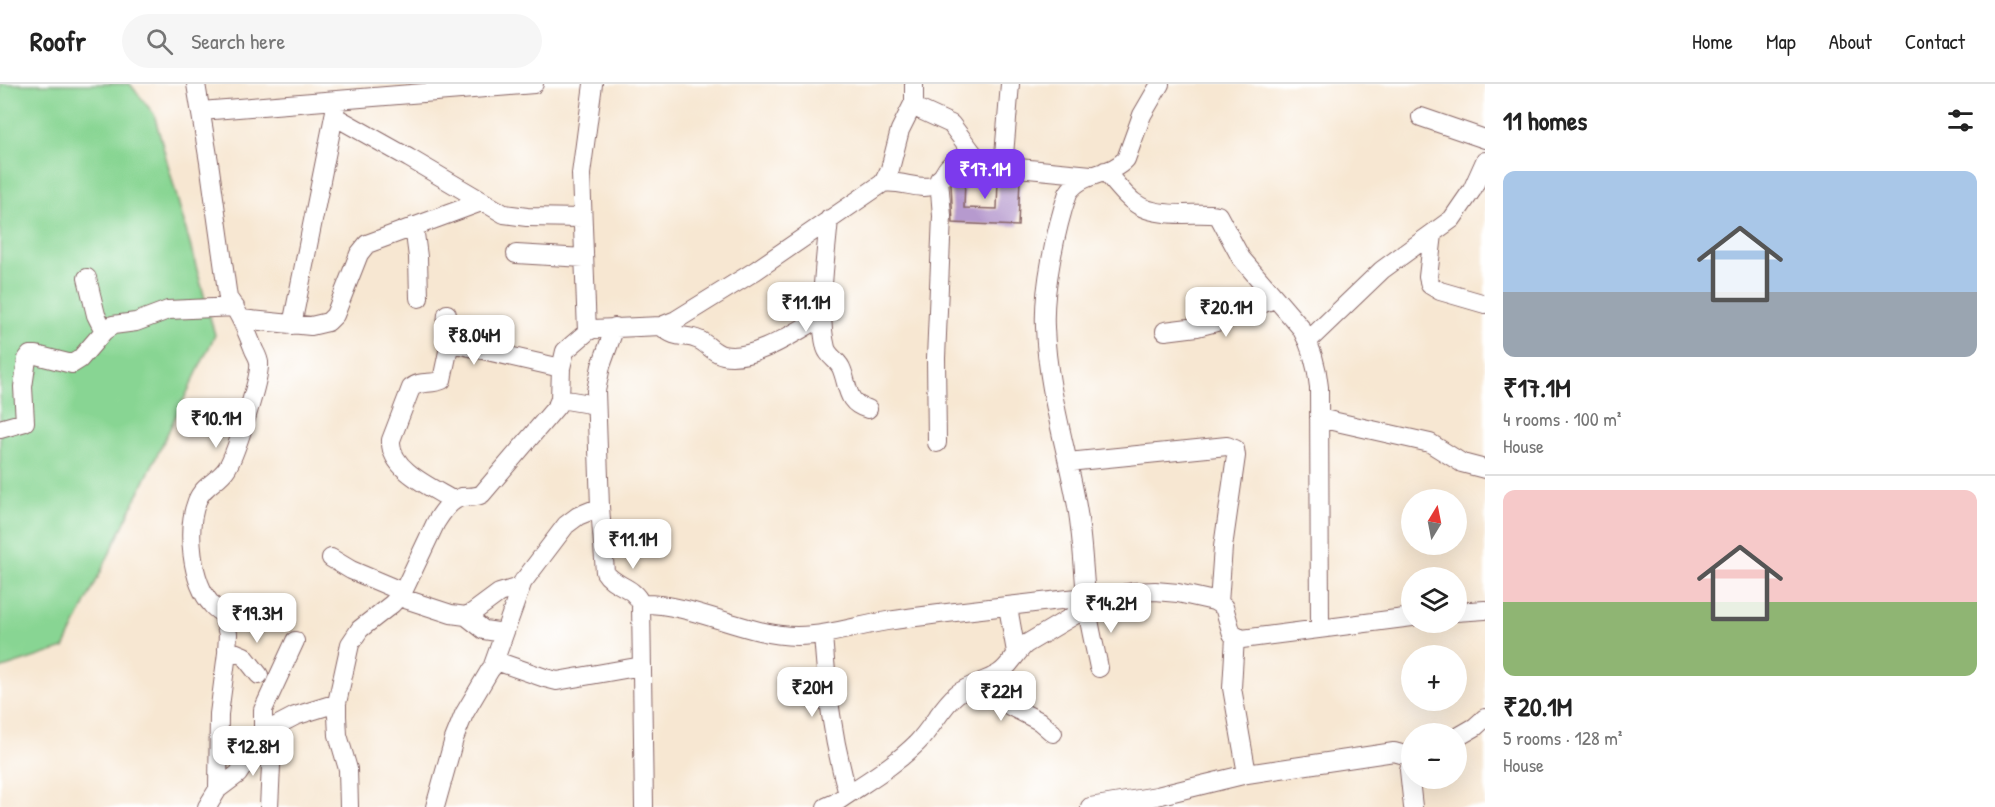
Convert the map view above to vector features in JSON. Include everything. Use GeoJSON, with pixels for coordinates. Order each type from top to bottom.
{"type":"FeatureCollection","features":[{"type":"Feature","properties":{"kind":"street"},"geometry":{"type":"LineString","coordinates":[[196,84],[228,298],[238,313],[260,363],[254,390],[230,463],[220,476],[206,486],[197,501],[192,534],[192,557],[203,592],[212,606],[223,614],[228,634],[219,714],[218,789]]}},
{"type":"Feature","properties":{"kind":"street"},"geometry":{"type":"LineString","coordinates":[[336,108],[388,90],[534,84]]}},
{"type":"Feature","properties":{"kind":"street"},"geometry":{"type":"LineString","coordinates":[[587,332],[581,167],[593,84]]}},
{"type":"Feature","properties":{"kind":"street"},"geometry":{"type":"LineString","coordinates":[[349,807],[348,769],[338,735],[337,704],[346,657],[354,637],[360,629],[401,595],[436,522],[454,501],[482,494],[551,415],[561,399],[561,368],[565,351],[587,332],[599,328],[661,326],[685,315],[745,278],[883,183],[890,169],[900,130],[913,104],[914,84]]}},
{"type":"Feature","properties":{"kind":"street"},"geometry":{"type":"LineString","coordinates":[[1003,167],[1010,84]]}},
{"type":"Feature","properties":{"kind":"street"},"geometry":{"type":"LineString","coordinates":[[1148,84],[1148,103]]}},
{"type":"Feature","properties":{"kind":"street"},"geometry":{"type":"LineString","coordinates":[[1099,668],[1087,602],[1078,514],[1047,353],[1044,326],[1046,303],[1051,264],[1068,193],[1073,186],[1121,164],[1126,159],[1138,124],[1160,84]]}},
{"type":"Feature","properties":{"kind":"street"},"geometry":{"type":"LineString","coordinates":[[201,111],[312,93],[481,202],[510,216],[582,218]]}},
{"type":"Feature","properties":{"kind":"street"},"geometry":{"type":"LineString","coordinates":[[913,104],[920,112],[951,124],[981,164]]}},
{"type":"Feature","properties":{"kind":"street"},"geometry":{"type":"LineString","coordinates":[[292,325],[336,108]]}},
{"type":"Feature","properties":{"kind":"street"},"geometry":{"type":"LineString","coordinates":[[1421,117],[1485,139]]}},
{"type":"Feature","properties":{"kind":"street"},"geometry":{"type":"LineString","coordinates":[[1308,341],[1382,270],[1452,219],[1472,190],[1485,161]]}},
{"type":"Feature","properties":{"kind":"street"},"geometry":{"type":"LineString","coordinates":[[883,183],[899,182],[927,186],[936,183],[948,165],[952,163],[1098,173],[1129,200],[1145,210],[1167,214],[1218,215],[1241,258],[1301,328],[1317,369],[1320,629]]}},
{"type":"Feature","properties":{"kind":"street"},"geometry":{"type":"LineString","coordinates":[[937,443],[936,358],[942,216],[939,179]]}},
{"type":"Feature","properties":{"kind":"street"},"geometry":{"type":"LineString","coordinates":[[0,429],[25,422],[22,392],[28,357],[36,355],[66,364],[75,364],[104,331],[113,325],[136,322],[168,310],[238,313],[292,325],[311,326],[328,322],[335,315],[363,248],[374,240],[481,202]]}},
{"type":"Feature","properties":{"kind":"street"},"geometry":{"type":"LineString","coordinates":[[829,219],[822,317],[828,352],[841,366],[852,400],[868,410]]}},
{"type":"Feature","properties":{"kind":"street"},"geometry":{"type":"LineString","coordinates":[[414,226],[418,256],[419,298]]}},
{"type":"Feature","properties":{"kind":"street"},"geometry":{"type":"LineString","coordinates":[[1433,234],[1428,277],[1430,285],[1440,291],[1485,304]]}},
{"type":"Feature","properties":{"kind":"street"},"geometry":{"type":"LineString","coordinates":[[516,254],[584,258]]}},
{"type":"Feature","properties":{"kind":"street"},"geometry":{"type":"LineString","coordinates":[[87,278],[96,315],[104,331]]}},
{"type":"Feature","properties":{"kind":"street"},"geometry":{"type":"LineString","coordinates":[[1165,331],[1220,321],[1274,299]]}},
{"type":"Feature","properties":{"kind":"street"},"geometry":{"type":"LineString","coordinates":[[447,314],[445,336],[450,342],[561,368]]}},
{"type":"Feature","properties":{"kind":"street"},"geometry":{"type":"LineString","coordinates":[[661,326],[674,336],[700,340],[718,354],[736,356],[751,353],[780,341],[822,317]]}},
{"type":"Feature","properties":{"kind":"street"},"geometry":{"type":"LineString","coordinates":[[615,327],[598,380],[596,405],[600,507],[605,572],[611,579],[632,591],[641,604],[644,807]]}},
{"type":"Feature","properties":{"kind":"street"},"geometry":{"type":"LineString","coordinates":[[450,342],[442,380],[420,382],[411,388],[390,447],[392,454],[404,469],[454,501]]}},
{"type":"Feature","properties":{"kind":"street"},"geometry":{"type":"LineString","coordinates":[[561,399],[596,405]]}},
{"type":"Feature","properties":{"kind":"street"},"geometry":{"type":"LineString","coordinates":[[1319,418],[1430,443],[1462,463],[1485,470]]}},
{"type":"Feature","properties":{"kind":"street"},"geometry":{"type":"LineString","coordinates":[[1068,462],[1227,446],[1235,449],[1236,456],[1223,547],[1219,603]]}},
{"type":"Feature","properties":{"kind":"street"},"geometry":{"type":"LineString","coordinates":[[466,616],[499,593],[517,588],[566,525],[578,516],[600,507]]}},
{"type":"Feature","properties":{"kind":"street"},"geometry":{"type":"LineString","coordinates":[[331,558],[401,595],[451,614],[466,616],[484,630],[504,633]]}},
{"type":"Feature","properties":{"kind":"street"},"geometry":{"type":"LineString","coordinates":[[435,807],[454,739],[464,714],[493,665],[523,581]]}},
{"type":"Feature","properties":{"kind":"street"},"geometry":{"type":"LineString","coordinates":[[641,604],[673,606],[768,632],[797,636],[823,634],[886,622],[1008,607],[1087,602],[1133,592],[1155,591],[1178,593],[1219,603],[1224,607],[1230,630],[1236,637],[1250,639],[1401,618]]}},
{"type":"Feature","properties":{"kind":"street"},"geometry":{"type":"LineString","coordinates":[[826,807],[901,757],[916,744],[960,692],[1001,673],[1016,652],[1087,602]]}},
{"type":"Feature","properties":{"kind":"street"},"geometry":{"type":"LineString","coordinates":[[1008,607],[1016,652]]}},
{"type":"Feature","properties":{"kind":"street"},"geometry":{"type":"LineString","coordinates":[[1467,611],[1485,610]]}},
{"type":"Feature","properties":{"kind":"street"},"geometry":{"type":"LineString","coordinates":[[823,634],[831,722],[836,753],[848,794]]}},
{"type":"Feature","properties":{"kind":"street"},"geometry":{"type":"LineString","coordinates":[[1236,637],[1233,688],[1247,774]]}},
{"type":"Feature","properties":{"kind":"street"},"geometry":{"type":"LineString","coordinates":[[269,807],[271,766],[261,739],[263,710],[296,641]]}},
{"type":"Feature","properties":{"kind":"street"},"geometry":{"type":"LineString","coordinates":[[227,649],[244,656],[259,675]]}},
{"type":"Feature","properties":{"kind":"street"},"geometry":{"type":"LineString","coordinates":[[493,665],[502,663],[557,681],[642,666]]}},
{"type":"Feature","properties":{"kind":"street"},"geometry":{"type":"LineString","coordinates":[[994,676],[1003,697],[1010,706],[1039,721],[1053,734]]}},
{"type":"Feature","properties":{"kind":"street"},"geometry":{"type":"LineString","coordinates":[[207,807],[218,789],[238,774],[261,739],[277,724],[295,716],[337,704]]}},
{"type":"Feature","properties":{"kind":"street"},"geometry":{"type":"LineString","coordinates":[[1467,732],[1485,718]]}},
{"type":"Feature","properties":{"kind":"street"},"geometry":{"type":"LineString","coordinates":[[1090,807],[1157,796],[1247,774],[1394,752],[1401,754]]}},
{"type":"Feature","properties":{"kind":"street"},"geometry":{"type":"LineString","coordinates":[[1411,789],[1413,807]]}},
{"type":"Feature","properties":{"kind":"green space"},"geometry":{"type":"Polygon","coordinates":[[[0,84],[130,84],[154,114],[215,335],[64,648],[0,669],[0,84]]]}},
{"type":"Feature","properties":{"kind":"building"},"geometry":{"type":"Polygon","coordinates":[[[958,173],[1020,179],[1018,226],[953,223],[951,184],[958,173]],[[965,179],[964,208],[997,209],[998,180],[965,179]]]}}]}
